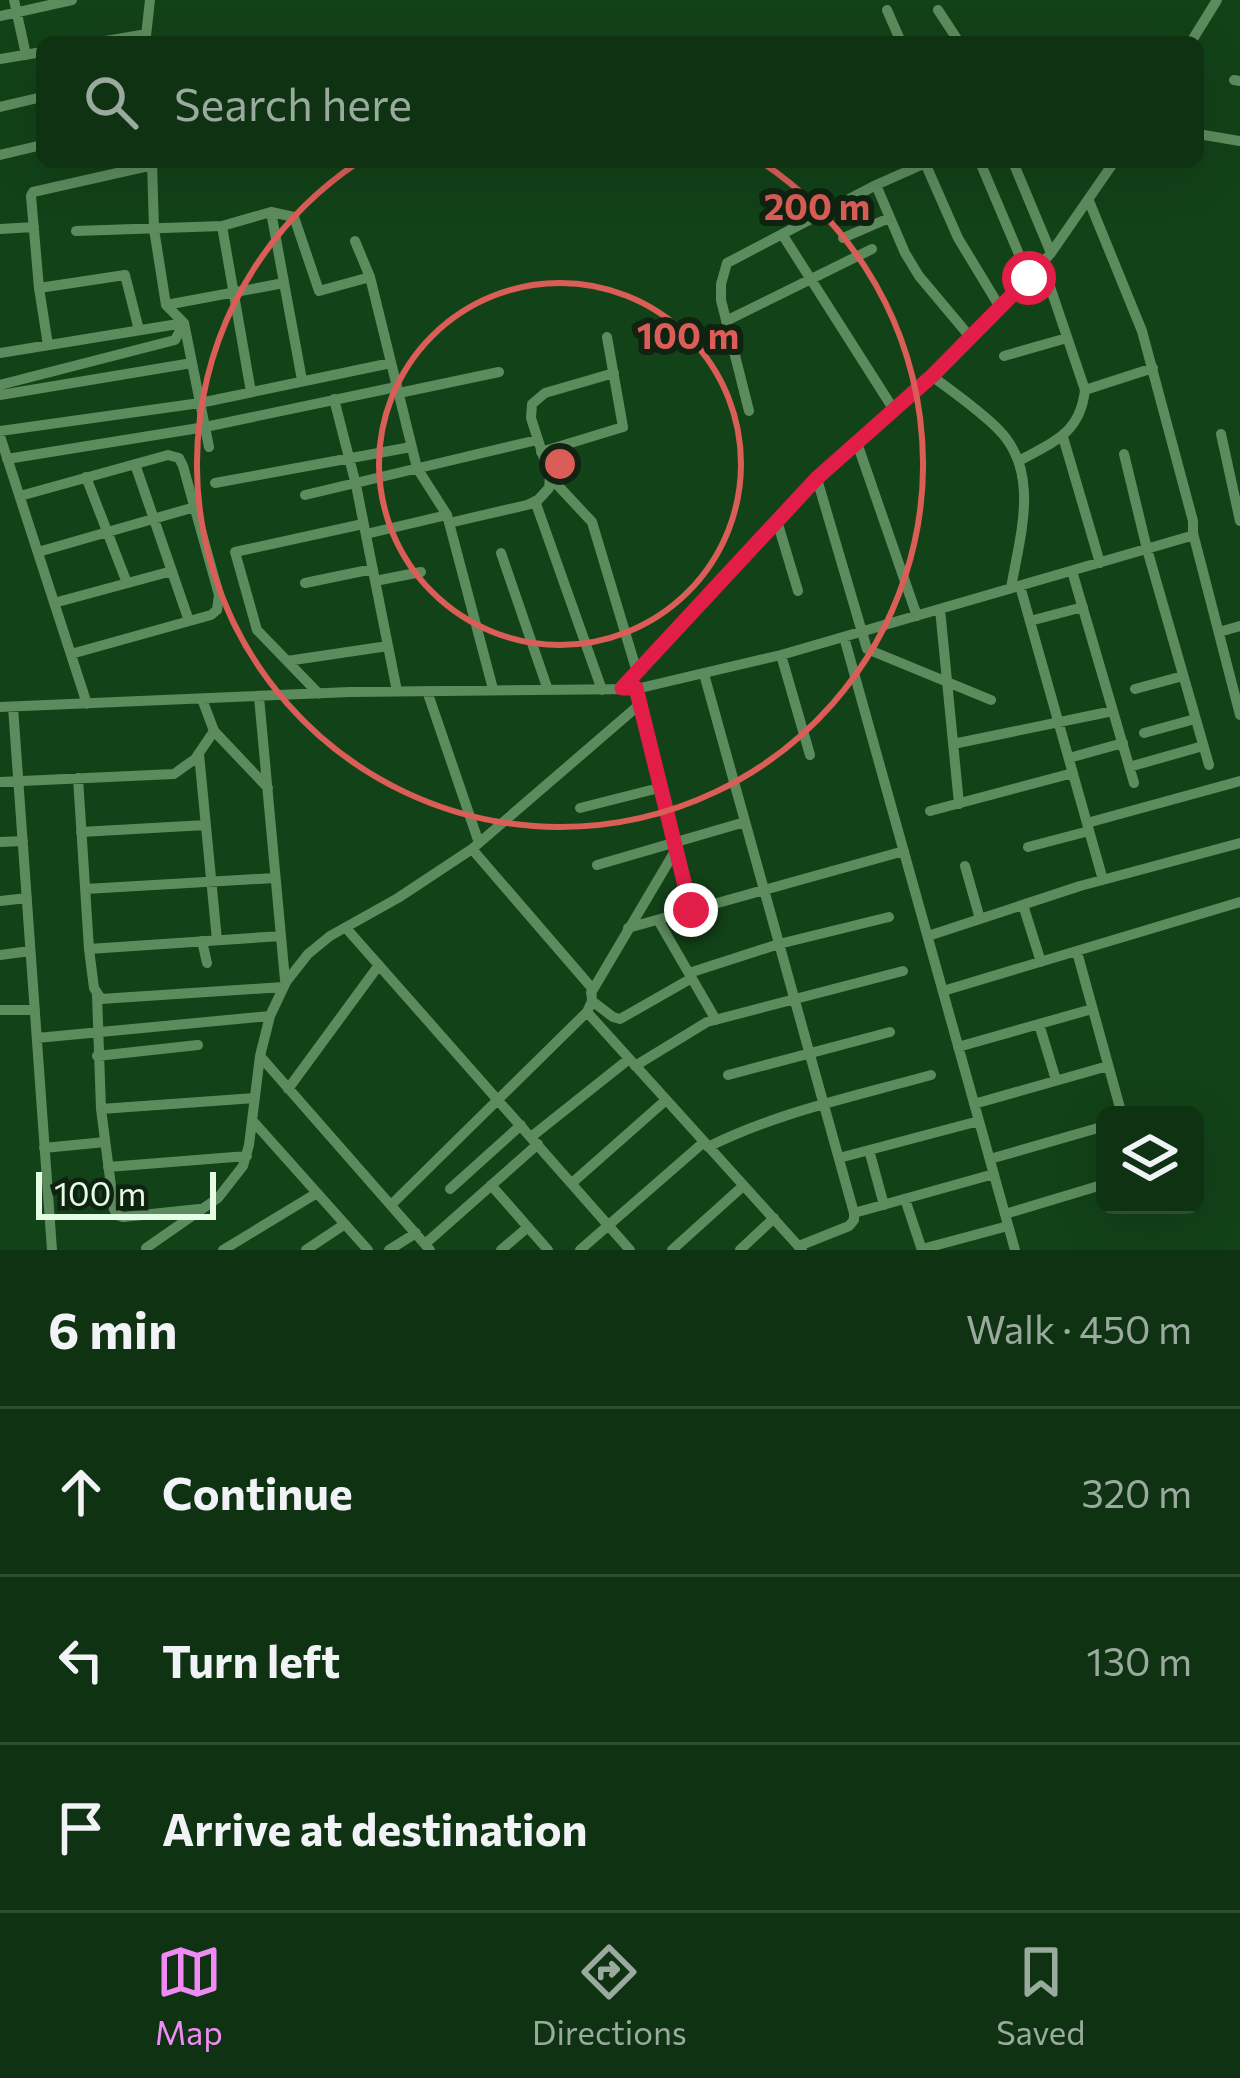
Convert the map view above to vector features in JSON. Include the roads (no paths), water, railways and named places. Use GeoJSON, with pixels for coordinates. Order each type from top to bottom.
{"type":"FeatureCollection","features":[{"type":"Feature","properties":{"kind":"street"},"geometry":{"type":"LineString","coordinates":[[0,16],[15,6],[72,0]]}},
{"type":"Feature","properties":{"kind":"street"},"geometry":{"type":"LineString","coordinates":[[148,36],[151,0]]}},
{"type":"Feature","properties":{"kind":"street"},"geometry":{"type":"LineString","coordinates":[[1195,36],[1217,0]]}},
{"type":"Feature","properties":{"kind":"street"},"geometry":{"type":"LineString","coordinates":[[15,6],[26,55]]}},
{"type":"Feature","properties":{"kind":"street"},"geometry":{"type":"LineString","coordinates":[[886,10],[899,36]]}},
{"type":"Feature","properties":{"kind":"street"},"geometry":{"type":"LineString","coordinates":[[938,10],[955,36]]}},
{"type":"Feature","properties":{"kind":"street"},"geometry":{"type":"LineString","coordinates":[[0,59],[36,53]]}},
{"type":"Feature","properties":{"kind":"street"},"geometry":{"type":"LineString","coordinates":[[0,106],[36,99]]}},
{"type":"Feature","properties":{"kind":"street"},"geometry":{"type":"LineString","coordinates":[[1204,135],[1240,141]]}},
{"type":"Feature","properties":{"kind":"street"},"geometry":{"type":"LineString","coordinates":[[0,154],[36,147]]}},
{"type":"Feature","properties":{"kind":"street"},"geometry":{"type":"LineString","coordinates":[[48,345],[31,196],[37,190],[134,168]]}},
{"type":"Feature","properties":{"kind":"street"},"geometry":{"type":"LineString","coordinates":[[152,168],[154,229],[166,305],[184,322],[209,446]]}},
{"type":"Feature","properties":{"kind":"street"},"geometry":{"type":"LineString","coordinates":[[749,411],[721,300],[727,263],[915,168]]}},
{"type":"Feature","properties":{"kind":"street"},"geometry":{"type":"LineString","coordinates":[[929,168],[958,238],[1000,309]]}},
{"type":"Feature","properties":{"kind":"street"},"geometry":{"type":"LineString","coordinates":[[983,168],[1029,278]]}},
{"type":"Feature","properties":{"kind":"street"},"geometry":{"type":"LineString","coordinates":[[1015,168],[1085,390],[1073,427],[1018,461]]}},
{"type":"Feature","properties":{"kind":"street"},"geometry":{"type":"LineString","coordinates":[[622,688],[817,478],[1000,309],[1047,258],[1110,168]]}},
{"type":"Feature","properties":{"kind":"street"},"geometry":{"type":"LineString","coordinates":[[876,185],[904,254],[971,338]]}},
{"type":"Feature","properties":{"kind":"street"},"geometry":{"type":"LineString","coordinates":[[1089,201],[1120,270],[1153,368],[1219,632],[1236,680],[1240,715]]}},
{"type":"Feature","properties":{"kind":"street"},"geometry":{"type":"LineString","coordinates":[[76,231],[222,226],[271,212],[295,217],[319,291],[370,277]]}},
{"type":"Feature","properties":{"kind":"street"},"geometry":{"type":"LineString","coordinates":[[271,212],[302,380]]}},
{"type":"Feature","properties":{"kind":"street"},"geometry":{"type":"LineString","coordinates":[[843,238],[889,218]]}},
{"type":"Feature","properties":{"kind":"street"},"geometry":{"type":"LineString","coordinates":[[222,226],[251,392]]}},
{"type":"Feature","properties":{"kind":"street"},"geometry":{"type":"LineString","coordinates":[[0,229],[34,227]]}},
{"type":"Feature","properties":{"kind":"street"},"geometry":{"type":"LineString","coordinates":[[782,234],[894,410]]}},
{"type":"Feature","properties":{"kind":"street"},"geometry":{"type":"LineString","coordinates":[[355,241],[370,277],[417,468],[448,519],[494,689]]}},
{"type":"Feature","properties":{"kind":"street"},"geometry":{"type":"LineString","coordinates":[[726,321],[872,249]]}},
{"type":"Feature","properties":{"kind":"street"},"geometry":{"type":"LineString","coordinates":[[39,288],[125,275],[139,330]]}},
{"type":"Feature","properties":{"kind":"street"},"geometry":{"type":"LineString","coordinates":[[166,305],[284,283]]}},
{"type":"Feature","properties":{"kind":"street"},"geometry":{"type":"LineString","coordinates":[[0,353],[184,322]]}},
{"type":"Feature","properties":{"kind":"street"},"geometry":{"type":"LineString","coordinates":[[0,386],[175,340],[184,322]]}},
{"type":"Feature","properties":{"kind":"street"},"geometry":{"type":"LineString","coordinates":[[305,495],[623,427],[607,337]]}},
{"type":"Feature","properties":{"kind":"street"},"geometry":{"type":"LineString","coordinates":[[1004,356],[1067,338]]}},
{"type":"Feature","properties":{"kind":"street"},"geometry":{"type":"LineString","coordinates":[[0,395],[192,363]]}},
{"type":"Feature","properties":{"kind":"street"},"geometry":{"type":"LineString","coordinates":[[87,704],[0,434],[200,403],[391,363]]}},
{"type":"Feature","properties":{"kind":"street"},"geometry":{"type":"LineString","coordinates":[[1085,390],[1153,368]]}},
{"type":"Feature","properties":{"kind":"street"},"geometry":{"type":"LineString","coordinates":[[8,459],[499,372]]}},
{"type":"Feature","properties":{"kind":"street"},"geometry":{"type":"LineString","coordinates":[[614,373],[536,398],[531,418],[550,477],[592,522],[637,672]]}},
{"type":"Feature","properties":{"kind":"street"},"geometry":{"type":"LineString","coordinates":[[932,376],[999,430],[1022,468],[1025,504],[1015,587],[1030,621],[1103,880]]}},
{"type":"Feature","properties":{"kind":"street"},"geometry":{"type":"LineString","coordinates":[[334,399],[397,691]]}},
{"type":"Feature","properties":{"kind":"street"},"geometry":{"type":"LineString","coordinates":[[1221,434],[1240,520]]}},
{"type":"Feature","properties":{"kind":"street"},"geometry":{"type":"LineString","coordinates":[[1063,437],[1100,563]]}},
{"type":"Feature","properties":{"kind":"street"},"geometry":{"type":"LineString","coordinates":[[857,443],[917,616]]}},
{"type":"Feature","properties":{"kind":"street"},"geometry":{"type":"LineString","coordinates":[[215,483],[411,447]]}},
{"type":"Feature","properties":{"kind":"street"},"geometry":{"type":"LineString","coordinates":[[1124,454],[1208,765]]}},
{"type":"Feature","properties":{"kind":"street"},"geometry":{"type":"LineString","coordinates":[[20,496],[168,455],[179,458],[195,507],[218,610],[70,654]]}},
{"type":"Feature","properties":{"kind":"street"},"geometry":{"type":"LineString","coordinates":[[1226,459],[1240,455]]}},
{"type":"Feature","properties":{"kind":"street"},"geometry":{"type":"LineString","coordinates":[[134,464],[189,621]]}},
{"type":"Feature","properties":{"kind":"street"},"geometry":{"type":"LineString","coordinates":[[86,477],[127,583]]}},
{"type":"Feature","properties":{"kind":"street"},"geometry":{"type":"LineString","coordinates":[[319,694],[256,630],[235,552],[535,501],[548,488],[550,477]]}},
{"type":"Feature","properties":{"kind":"street"},"geometry":{"type":"LineString","coordinates":[[817,478],[867,649],[991,700]]}},
{"type":"Feature","properties":{"kind":"street"},"geometry":{"type":"LineString","coordinates":[[535,501],[602,690]]}},
{"type":"Feature","properties":{"kind":"street"},"geometry":{"type":"LineString","coordinates":[[38,551],[195,507]]}},
{"type":"Feature","properties":{"kind":"street"},"geometry":{"type":"LineString","coordinates":[[777,521],[798,591]]}},
{"type":"Feature","properties":{"kind":"street"},"geometry":{"type":"LineString","coordinates":[[52,1250],[18,781],[6,707],[397,691],[636,688],[781,656],[1193,533]]}},
{"type":"Feature","properties":{"kind":"street"},"geometry":{"type":"LineString","coordinates":[[501,553],[548,690]]}},
{"type":"Feature","properties":{"kind":"street"},"geometry":{"type":"LineString","coordinates":[[54,603],[172,571]]}},
{"type":"Feature","properties":{"kind":"street"},"geometry":{"type":"LineString","coordinates":[[1072,571],[1134,783]]}},
{"type":"Feature","properties":{"kind":"street"},"geometry":{"type":"LineString","coordinates":[[305,583],[421,572]]}},
{"type":"Feature","properties":{"kind":"street"},"geometry":{"type":"LineString","coordinates":[[1030,621],[1083,607]]}},
{"type":"Feature","properties":{"kind":"street"},"geometry":{"type":"LineString","coordinates":[[940,609],[959,804]]}},
{"type":"Feature","properties":{"kind":"street"},"geometry":{"type":"LineString","coordinates":[[1219,632],[1240,626]]}},
{"type":"Feature","properties":{"kind":"street"},"geometry":{"type":"LineString","coordinates":[[844,637],[1015,1250]]}},
{"type":"Feature","properties":{"kind":"street"},"geometry":{"type":"LineString","coordinates":[[287,662],[388,646]]}},
{"type":"Feature","properties":{"kind":"street"},"geometry":{"type":"LineString","coordinates":[[781,656],[810,755]]}},
{"type":"Feature","properties":{"kind":"street"},"geometry":{"type":"LineString","coordinates":[[427,691],[475,846],[591,987],[590,1002],[632,1062],[801,1248],[849,1226],[854,1213],[704,674]]}},
{"type":"Feature","properties":{"kind":"street"},"geometry":{"type":"LineString","coordinates":[[1136,689],[1183,676]]}},
{"type":"Feature","properties":{"kind":"street"},"geometry":{"type":"LineString","coordinates":[[636,688],[691,910]]}},
{"type":"Feature","properties":{"kind":"street"},"geometry":{"type":"LineString","coordinates":[[260,697],[284,985]]}},
{"type":"Feature","properties":{"kind":"street"},"geometry":{"type":"LineString","coordinates":[[202,699],[214,731],[268,788]]}},
{"type":"Feature","properties":{"kind":"street"},"geometry":{"type":"LineString","coordinates":[[146,1248],[218,1198],[236,1178],[247,1156],[269,1016],[284,985],[308,954],[475,846],[639,705]]}},
{"type":"Feature","properties":{"kind":"street"},"geometry":{"type":"LineString","coordinates":[[953,744],[1113,711]]}},
{"type":"Feature","properties":{"kind":"street"},"geometry":{"type":"LineString","coordinates":[[1144,733],[1196,719]]}},
{"type":"Feature","properties":{"kind":"street"},"geometry":{"type":"LineString","coordinates":[[0,782],[174,774],[188,766],[214,731]]}},
{"type":"Feature","properties":{"kind":"street"},"geometry":{"type":"LineString","coordinates":[[1069,758],[1123,743]]}},
{"type":"Feature","properties":{"kind":"street"},"geometry":{"type":"LineString","coordinates":[[1130,766],[1203,746]]}},
{"type":"Feature","properties":{"kind":"street"},"geometry":{"type":"LineString","coordinates":[[199,754],[217,940]]}},
{"type":"Feature","properties":{"kind":"street"},"geometry":{"type":"LineString","coordinates":[[930,811],[1073,773]]}},
{"type":"Feature","properties":{"kind":"street"},"geometry":{"type":"LineString","coordinates":[[78,778],[88,949],[97,995],[101,1109],[117,1214],[202,1209]]}},
{"type":"Feature","properties":{"kind":"street"},"geometry":{"type":"LineString","coordinates":[[1028,847],[1240,781]]}},
{"type":"Feature","properties":{"kind":"street"},"geometry":{"type":"LineString","coordinates":[[580,808],[659,788]]}},
{"type":"Feature","properties":{"kind":"street"},"geometry":{"type":"LineString","coordinates":[[597,865],[674,847],[745,822]]}},
{"type":"Feature","properties":{"kind":"street"},"geometry":{"type":"LineString","coordinates":[[82,832],[206,825]]}},
{"type":"Feature","properties":{"kind":"street"},"geometry":{"type":"LineString","coordinates":[[0,842],[22,841]]}},
{"type":"Feature","properties":{"kind":"street"},"geometry":{"type":"LineString","coordinates":[[928,936],[1103,880],[1240,843]]}},
{"type":"Feature","properties":{"kind":"street"},"geometry":{"type":"LineString","coordinates":[[391,1205],[590,1002],[674,847]]}},
{"type":"Feature","properties":{"kind":"street"},"geometry":{"type":"LineString","coordinates":[[628,928],[904,850]]}},
{"type":"Feature","properties":{"kind":"street"},"geometry":{"type":"LineString","coordinates":[[965,866],[980,919]]}},
{"type":"Feature","properties":{"kind":"street"},"geometry":{"type":"LineString","coordinates":[[86,890],[275,878]]}},
{"type":"Feature","properties":{"kind":"street"},"geometry":{"type":"LineString","coordinates":[[0,901],[27,898]]}},
{"type":"Feature","properties":{"kind":"street"},"geometry":{"type":"LineString","coordinates":[[943,991],[1240,902]]}},
{"type":"Feature","properties":{"kind":"street"},"geometry":{"type":"LineString","coordinates":[[1023,905],[1041,962]]}},
{"type":"Feature","properties":{"kind":"street"},"geometry":{"type":"LineString","coordinates":[[590,1002],[620,1019],[690,976],[779,944],[889,917]]}},
{"type":"Feature","properties":{"kind":"street"},"geometry":{"type":"LineString","coordinates":[[658,920],[716,1020]]}},
{"type":"Feature","properties":{"kind":"street"},"geometry":{"type":"LineString","coordinates":[[346,928],[630,1250]]}},
{"type":"Feature","properties":{"kind":"street"},"geometry":{"type":"LineString","coordinates":[[88,949],[281,936]]}},
{"type":"Feature","properties":{"kind":"street"},"geometry":{"type":"LineString","coordinates":[[202,941],[207,963]]}},
{"type":"Feature","properties":{"kind":"street"},"geometry":{"type":"LineString","coordinates":[[0,955],[30,952]]}},
{"type":"Feature","properties":{"kind":"street"},"geometry":{"type":"LineString","coordinates":[[1076,952],[1119,1106]]}},
{"type":"Feature","properties":{"kind":"street"},"geometry":{"type":"LineString","coordinates":[[288,1089],[379,965]]}},
{"type":"Feature","properties":{"kind":"street"},"geometry":{"type":"LineString","coordinates":[[260,1056],[428,1247],[534,1141],[632,1062],[716,1020],[903,971]]}},
{"type":"Feature","properties":{"kind":"street"},"geometry":{"type":"LineString","coordinates":[[97,995],[107,1000],[284,985]]}},
{"type":"Feature","properties":{"kind":"street"},"geometry":{"type":"LineString","coordinates":[[958,1047],[1092,1009]]}},
{"type":"Feature","properties":{"kind":"street"},"geometry":{"type":"LineString","coordinates":[[0,1010],[34,1010]]}},
{"type":"Feature","properties":{"kind":"street"},"geometry":{"type":"LineString","coordinates":[[37,1038],[269,1016]]}},
{"type":"Feature","properties":{"kind":"street"},"geometry":{"type":"LineString","coordinates":[[1039,1024],[1056,1080]]}},
{"type":"Feature","properties":{"kind":"street"},"geometry":{"type":"LineString","coordinates":[[728,1075],[890,1032]]}},
{"type":"Feature","properties":{"kind":"street"},"geometry":{"type":"LineString","coordinates":[[97,1056],[198,1045]]}},
{"type":"Feature","properties":{"kind":"street"},"geometry":{"type":"LineString","coordinates":[[974,1104],[1108,1066]]}},
{"type":"Feature","properties":{"kind":"street"},"geometry":{"type":"LineString","coordinates":[[580,1250],[706,1144],[932,1075]]}},
{"type":"Feature","properties":{"kind":"street"},"geometry":{"type":"LineString","coordinates":[[101,1109],[255,1098]]}},
{"type":"Feature","properties":{"kind":"street"},"geometry":{"type":"LineString","coordinates":[[572,1183],[666,1100]]}},
{"type":"Feature","properties":{"kind":"street"},"geometry":{"type":"LineString","coordinates":[[252,1120],[368,1250]]}},
{"type":"Feature","properties":{"kind":"street"},"geometry":{"type":"LineString","coordinates":[[838,1158],[979,1120]]}},
{"type":"Feature","properties":{"kind":"street"},"geometry":{"type":"LineString","coordinates":[[450,1189],[520,1125]]}},
{"type":"Feature","properties":{"kind":"street"},"geometry":{"type":"LineString","coordinates":[[990,1160],[1096,1129]]}},
{"type":"Feature","properties":{"kind":"street"},"geometry":{"type":"LineString","coordinates":[[44,1148],[105,1142]]}},
{"type":"Feature","properties":{"kind":"street"},"geometry":{"type":"LineString","coordinates":[[869,1150],[884,1205]]}},
{"type":"Feature","properties":{"kind":"street"},"geometry":{"type":"LineString","coordinates":[[108,1167],[247,1156]]}},
{"type":"Feature","properties":{"kind":"street"},"geometry":{"type":"LineString","coordinates":[[854,1213],[994,1174]]}},
{"type":"Feature","properties":{"kind":"street"},"geometry":{"type":"LineString","coordinates":[[491,1185],[548,1250]]}},
{"type":"Feature","properties":{"kind":"street"},"geometry":{"type":"LineString","coordinates":[[672,1250],[743,1186]]}},
{"type":"Feature","properties":{"kind":"street"},"geometry":{"type":"LineString","coordinates":[[905,1199],[922,1250],[1096,1187]]}},
{"type":"Feature","properties":{"kind":"street"},"geometry":{"type":"LineString","coordinates":[[223,1250],[317,1192]]}},
{"type":"Feature","properties":{"kind":"street"},"geometry":{"type":"LineString","coordinates":[[740,1250],[774,1218]]}},
{"type":"Feature","properties":{"kind":"street"},"geometry":{"type":"LineString","coordinates":[[306,1250],[345,1224]]}},
{"type":"Feature","properties":{"kind":"street"},"geometry":{"type":"LineString","coordinates":[[501,1250],[528,1227]]}},
{"type":"Feature","properties":{"kind":"street"},"geometry":{"type":"LineString","coordinates":[[389,1250],[416,1233]]}}]}
